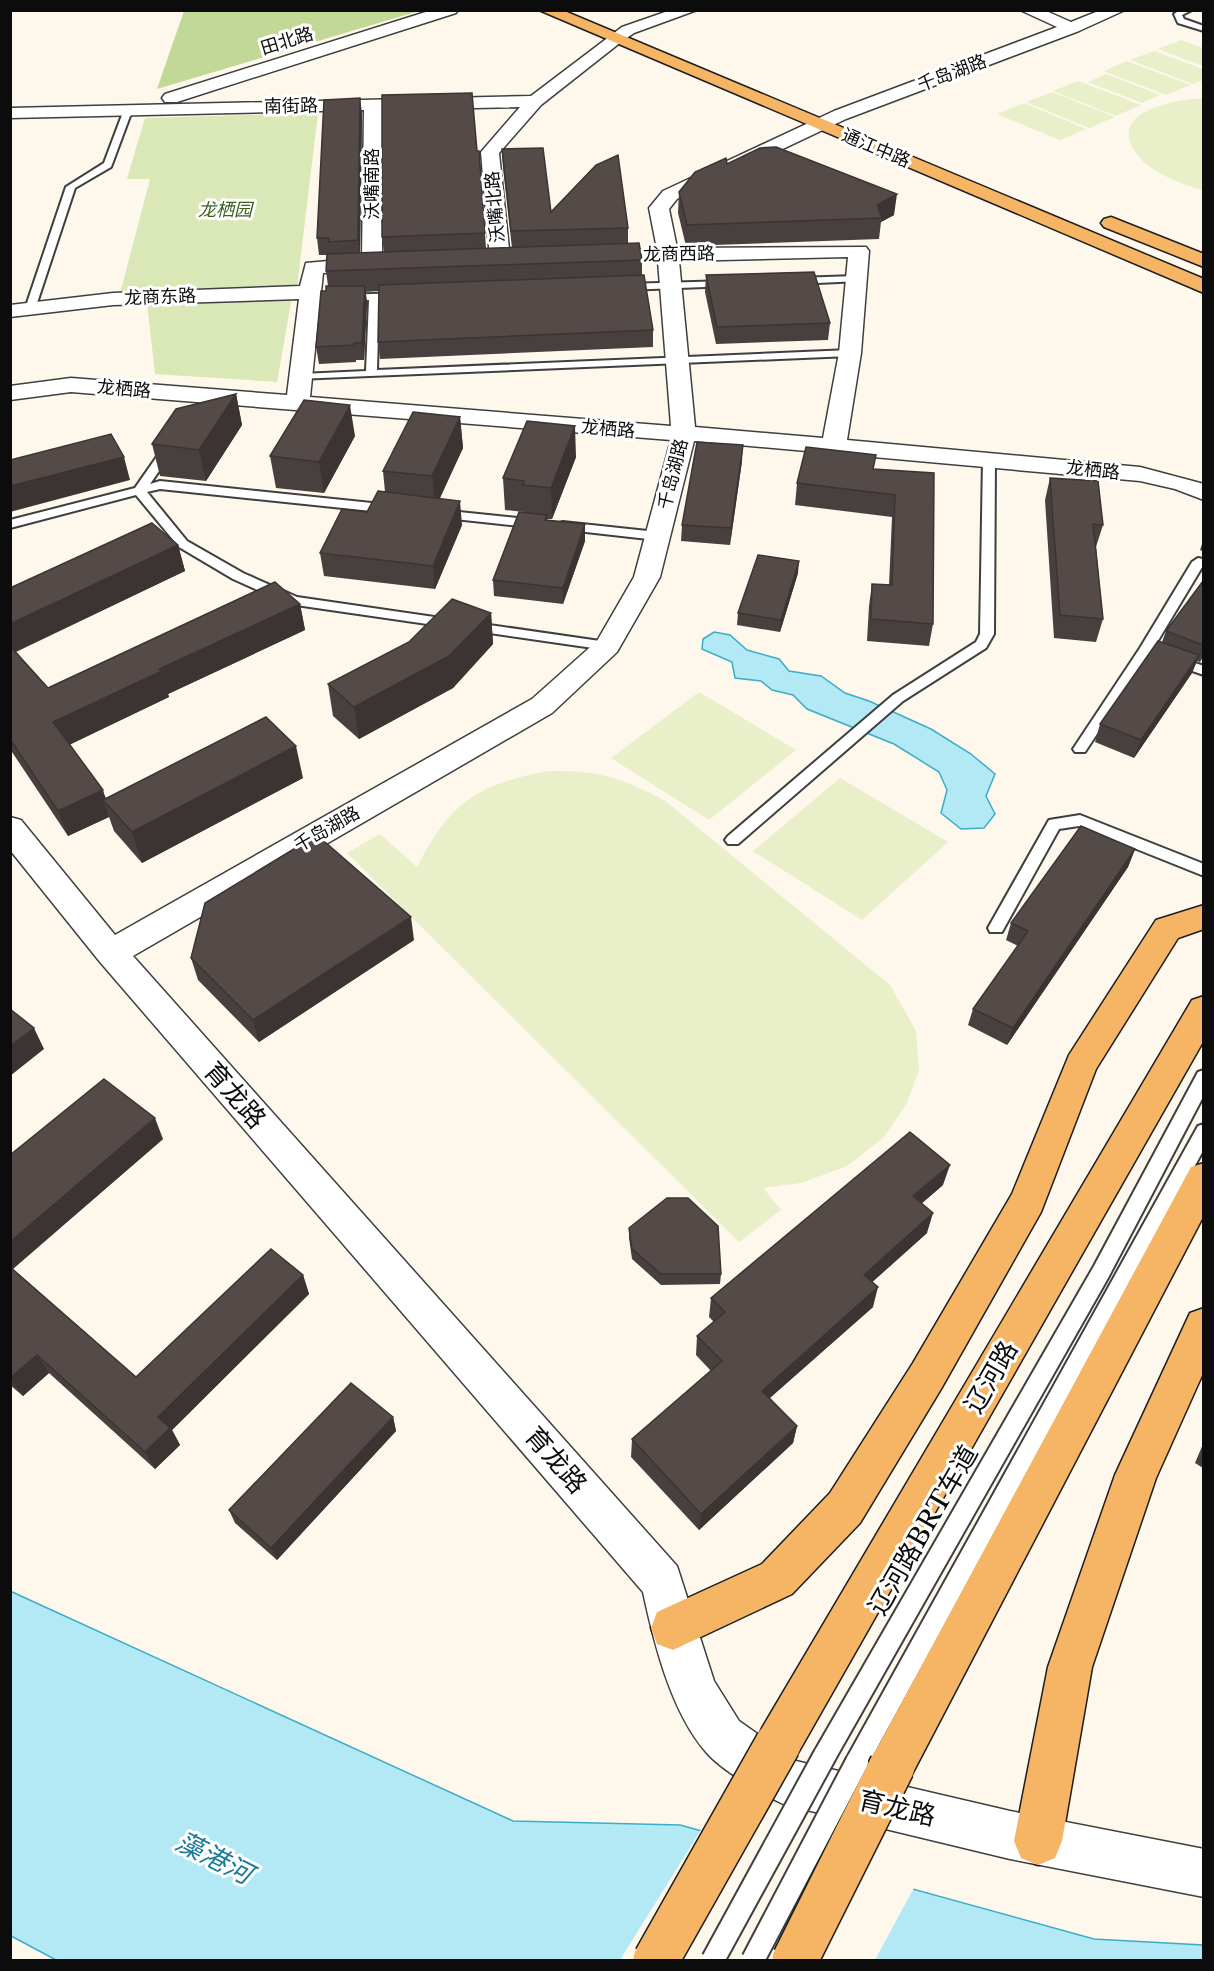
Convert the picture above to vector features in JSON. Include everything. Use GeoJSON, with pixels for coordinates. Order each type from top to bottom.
{"type":"FeatureCollection","features":[{"type":"Feature","properties":{"kind":"main road","name":"通江中路"},"geometry":{"type":"LineString","coordinates":[[548,10],[622,34],[895,137]]}},
{"type":"Feature","properties":{"kind":"main road","name":"通江中路"},"geometry":{"type":"LineString","coordinates":[[579,10],[622,34],[820,124],[1203,287]]}},
{"type":"Feature","properties":{"kind":"main road"},"geometry":{"type":"LineString","coordinates":[[1093,217],[1203,261]]}},
{"type":"Feature","properties":{"kind":"main road"},"geometry":{"type":"LineString","coordinates":[[673,1628],[777,1579],[845,1508],[927,1376],[1028,1201],[1081,1065],[1167,929],[1203,917]]}},
{"type":"Feature","properties":{"kind":"main road","name":"辽河路"},"geometry":{"type":"LineString","coordinates":[[656,1960],[778,1744],[1203,1009]]}},
{"type":"Feature","properties":{"kind":"main road"},"geometry":{"type":"LineString","coordinates":[[795,1960],[875,1764],[1203,1178]]}},
{"type":"Feature","properties":{"kind":"main road"},"geometry":{"type":"LineString","coordinates":[[1038,1841],[1070,1667],[1136,1475],[1203,1326]]}},
{"type":"Feature","properties":{"kind":"street","name":"田北路"},"geometry":{"type":"LineString","coordinates":[[135,109],[450,10]]}},
{"type":"Feature","properties":{"kind":"street"},"geometry":{"type":"LineString","coordinates":[[535,101],[622,34],[689,10]]}},
{"type":"Feature","properties":{"kind":"street"},"geometry":{"type":"LineString","coordinates":[[1028,10],[1073,28]]}},
{"type":"Feature","properties":{"kind":"street","name":"千岛湖路"},"geometry":{"type":"LineString","coordinates":[[111,953],[542,706],[607,646],[647,577],[684,436],[668,254],[659,207],[670,195],[840,115],[1118,10]]}},
{"type":"Feature","properties":{"kind":"street","name":"南街路"},"geometry":{"type":"LineString","coordinates":[[10,113],[535,101]]}},
{"type":"Feature","properties":{"kind":"street","name":"沃嘴北路"},"geometry":{"type":"LineString","coordinates":[[500,259],[490,152],[535,101]]}},
{"type":"Feature","properties":{"kind":"street","name":"沃嘴南路"},"geometry":{"type":"LineString","coordinates":[[372,264],[373,104]]}},
{"type":"Feature","properties":{"kind":"street","name":"龙商西路"},"geometry":{"type":"LineString","coordinates":[[572,257],[859,251],[856,279]]}},
{"type":"Feature","properties":{"kind":"street"},"geometry":{"type":"LineString","coordinates":[[477,260],[524,258]]}},
{"type":"Feature","properties":{"kind":"street"},"geometry":{"type":"LineString","coordinates":[[298,404],[301,377],[318,297],[313,267],[395,263]]}},
{"type":"Feature","properties":{"kind":"street"},"geometry":{"type":"LineString","coordinates":[[834,445],[850,353],[856,279]]}},
{"type":"Feature","properties":{"kind":"street","name":"龙商东路"},"geometry":{"type":"LineString","coordinates":[[20,310],[113,299],[318,297]]}},
{"type":"Feature","properties":{"kind":"street","name":"龙栖路"},"geometry":{"type":"LineString","coordinates":[[10,393],[71,385],[202,401],[298,404],[684,436],[834,445],[1140,474],[1183,484],[1203,493]]}},
{"type":"Feature","properties":{"kind":"street","name":"育龙路"},"geometry":{"type":"LineString","coordinates":[[10,828],[111,953],[662,1581],[673,1628],[696,1694],[723,1737],[786,1782],[1038,1841],[1203,1873]]}},
{"type":"Feature","properties":{"kind":"lane"},"geometry":{"type":"LineString","coordinates":[[1188,10],[1178,14],[1181,21],[1203,29]]}},
{"type":"Feature","properties":{"kind":"lane"},"geometry":{"type":"LineString","coordinates":[[20,310],[71,187],[108,165],[126,115],[135,109]]}},
{"type":"Feature","properties":{"kind":"lane"},"geometry":{"type":"LineString","coordinates":[[787,282],[856,279]]}},
{"type":"Feature","properties":{"kind":"lane"},"geometry":{"type":"LineString","coordinates":[[611,288],[740,283]]}},
{"type":"Feature","properties":{"kind":"lane"},"geometry":{"type":"LineString","coordinates":[[318,297],[410,295]]}},
{"type":"Feature","properties":{"kind":"lane"},"geometry":{"type":"LineString","coordinates":[[371,374],[374,297]]}},
{"type":"Feature","properties":{"kind":"lane"},"geometry":{"type":"LineString","coordinates":[[301,377],[850,353]]}},
{"type":"Feature","properties":{"kind":"lane"},"geometry":{"type":"LineString","coordinates":[[139,491],[179,434]]}},
{"type":"Feature","properties":{"kind":"lane"},"geometry":{"type":"LineString","coordinates":[[733,840],[898,698],[981,645],[987,634],[989,459]]}},
{"type":"Feature","properties":{"kind":"lane"},"geometry":{"type":"LineString","coordinates":[[10,524],[160,485],[409,511]]}},
{"type":"Feature","properties":{"kind":"lane"},"geometry":{"type":"LineString","coordinates":[[139,491],[183,544],[238,576],[294,601],[607,646]]}},
{"type":"Feature","properties":{"kind":"lane"},"geometry":{"type":"LineString","coordinates":[[432,513],[657,536]]}},
{"type":"Feature","properties":{"kind":"lane"},"geometry":{"type":"LineString","coordinates":[[1080,749],[1155,653],[1198,562]]}},
{"type":"Feature","properties":{"kind":"lane"},"geometry":{"type":"LineString","coordinates":[[1155,653],[1203,671]]}},
{"type":"Feature","properties":{"kind":"lane"},"geometry":{"type":"LineString","coordinates":[[996,928],[1054,824],[1080,820],[1203,870]]}},
{"type":"Feature","properties":{"kind":"lane","name":"辽河路BRT车道"},"geometry":{"type":"LineString","coordinates":[[713,1960],[825,1755],[1101,1272],[1203,1077]]}},
{"type":"Feature","properties":{"kind":"lane"},"geometry":{"type":"LineString","coordinates":[[753,1960],[875,1764],[1203,1131]]}},
{"type":"Feature","properties":{"kind":"green space"},"geometry":{"type":"Polygon","coordinates":[[[184,10],[419,11],[157,89],[184,10]]]}},
{"type":"Feature","properties":{"kind":"green space"},"geometry":{"type":"Polygon","coordinates":[[[1181,40],[1203,48],[1203,66],[1158,49],[1181,40]]]}},
{"type":"Feature","properties":{"kind":"green space"},"geometry":{"type":"Polygon","coordinates":[[[1154,51],[1203,69],[1203,80],[1193,84],[1130,60],[1154,51]]]}},
{"type":"Feature","properties":{"kind":"green space"},"geometry":{"type":"Polygon","coordinates":[[[1127,61],[1190,85],[1166,95],[1104,71],[1127,61]]]}},
{"type":"Feature","properties":{"kind":"green space"},"geometry":{"type":"Polygon","coordinates":[[[1106,74],[1160,95],[1142,103],[1088,82],[1106,74]]]}},
{"type":"Feature","properties":{"kind":"green space"},"geometry":{"type":"Polygon","coordinates":[[[1078,81],[1141,105],[1116,116],[1053,91],[1078,81]]]}},
{"type":"Feature","properties":{"kind":"green space"},"geometry":{"type":"Polygon","coordinates":[[[1052,92],[1115,117],[1089,128],[1026,102],[1052,92]]]}},
{"type":"Feature","properties":{"kind":"green space"},"geometry":{"type":"Polygon","coordinates":[[[1204,98],[1203,191],[1157,172],[1136,153],[1129,139],[1130,127],[1148,110],[1162,105],[1204,98]]]}},
{"type":"Feature","properties":{"kind":"green space"},"geometry":{"type":"Polygon","coordinates":[[[1024,103],[1086,129],[1060,140],[997,114],[1024,103]]]}},
{"type":"Feature","properties":{"kind":"green space","name":"龙栖园"},"geometry":{"type":"Polygon","coordinates":[[[318,113],[297,287],[120,294],[150,179],[127,179],[145,118],[318,113]]]}},
{"type":"Feature","properties":{"kind":"green space"},"geometry":{"type":"Polygon","coordinates":[[[292,297],[277,382],[155,374],[147,303],[292,297]]]}},
{"type":"Feature","properties":{"kind":"green space"},"geometry":{"type":"Polygon","coordinates":[[[699,692],[796,750],[709,820],[611,758],[699,692]]]}},
{"type":"Feature","properties":{"kind":"green space"},"geometry":{"type":"Polygon","coordinates":[[[548,771],[608,776],[664,800],[890,985],[916,1031],[919,1070],[906,1105],[883,1138],[847,1166],[801,1183],[763,1188],[781,1210],[739,1242],[347,853],[380,834],[417,867],[442,827],[468,800],[502,783],[548,771]]]}},
{"type":"Feature","properties":{"kind":"green space"},"geometry":{"type":"Polygon","coordinates":[[[840,778],[948,842],[862,920],[753,851],[840,778]]]}},
{"type":"Feature","properties":{"kind":"water"},"geometry":{"type":"Polygon","coordinates":[[[714,632],[730,635],[747,650],[779,659],[789,671],[821,676],[845,693],[869,701],[931,729],[971,754],[995,774],[986,796],[995,814],[984,828],[961,829],[941,813],[947,790],[939,772],[894,744],[807,709],[793,695],[772,690],[761,681],[735,678],[732,662],[702,649],[703,639],[714,632]]]}},
{"type":"Feature","properties":{"kind":"water","name":"藻港河"},"geometry":{"type":"Polygon","coordinates":[[[10,1591],[513,1821],[680,1825],[1094,1939],[1203,1945],[1203,1960],[56,1960],[11,1936],[10,1591]]]}},
{"type":"Feature","properties":{"kind":"pier"},"geometry":{"type":"Polygon","coordinates":[[[702,1828],[915,1886],[875,1960],[620,1960],[702,1828]]]}},
{"type":"Feature","properties":{"kind":"building"},"geometry":{"type":"Polygon","coordinates":[[[472,93],[485,233],[382,237],[382,95],[472,93]]]}},
{"type":"Feature","properties":{"kind":"building"},"geometry":{"type":"Polygon","coordinates":[[[360,98],[358,240],[329,242],[329,238],[317,238],[324,100],[360,98]]]}},
{"type":"Feature","properties":{"kind":"building"},"geometry":{"type":"Polygon","coordinates":[[[776,147],[897,194],[877,205],[882,218],[687,225],[679,192],[695,172],[726,158],[727,164],[760,148],[776,147]]]}},
{"type":"Feature","properties":{"kind":"building"},"geometry":{"type":"Polygon","coordinates":[[[543,148],[551,212],[596,165],[618,155],[628,228],[511,231],[502,149],[543,148]]]}},
{"type":"Feature","properties":{"kind":"building"},"geometry":{"type":"Polygon","coordinates":[[[639,243],[642,260],[326,271],[327,254],[639,243]]]}},
{"type":"Feature","properties":{"kind":"building"},"geometry":{"type":"Polygon","coordinates":[[[814,272],[830,323],[717,327],[706,275],[814,272]]]}},
{"type":"Feature","properties":{"kind":"building"},"geometry":{"type":"Polygon","coordinates":[[[644,275],[653,330],[378,342],[379,285],[644,275]]]}},
{"type":"Feature","properties":{"kind":"building"},"geometry":{"type":"Polygon","coordinates":[[[326,286],[365,286],[362,343],[316,347],[321,291],[326,291],[326,286]]]}},
{"type":"Feature","properties":{"kind":"building"},"geometry":{"type":"Polygon","coordinates":[[[236,394],[199,450],[152,444],[176,409],[236,394]]]}},
{"type":"Feature","properties":{"kind":"building"},"geometry":{"type":"Polygon","coordinates":[[[304,400],[350,405],[319,462],[270,456],[304,400]]]}},
{"type":"Feature","properties":{"kind":"building"},"geometry":{"type":"Polygon","coordinates":[[[413,412],[460,417],[432,476],[383,471],[413,412]]]}},
{"type":"Feature","properties":{"kind":"building"},"geometry":{"type":"Polygon","coordinates":[[[527,421],[575,426],[551,488],[523,485],[524,481],[503,478],[527,421]]]}},
{"type":"Feature","properties":{"kind":"building"},"geometry":{"type":"Polygon","coordinates":[[[111,434],[124,457],[10,486],[10,460],[111,434]]]}},
{"type":"Feature","properties":{"kind":"building"},"geometry":{"type":"Polygon","coordinates":[[[697,442],[743,445],[731,528],[682,525],[697,442]]]}},
{"type":"Feature","properties":{"kind":"building"},"geometry":{"type":"Polygon","coordinates":[[[806,447],[876,455],[873,469],[934,473],[933,624],[871,619],[872,584],[892,585],[895,495],[797,483],[806,447]]]}},
{"type":"Feature","properties":{"kind":"building"},"geometry":{"type":"Polygon","coordinates":[[[1050,478],[1098,481],[1103,525],[1093,524],[1103,619],[1060,615],[1050,478]]]}},
{"type":"Feature","properties":{"kind":"building"},"geometry":{"type":"Polygon","coordinates":[[[378,491],[460,501],[433,566],[320,553],[342,509],[367,512],[378,491]]]}},
{"type":"Feature","properties":{"kind":"building"},"geometry":{"type":"Polygon","coordinates":[[[519,512],[547,515],[545,520],[585,524],[563,588],[493,580],[519,512]]]}},
{"type":"Feature","properties":{"kind":"building"},"geometry":{"type":"Polygon","coordinates":[[[152,523],[178,545],[10,624],[10,588],[152,523]]]}},
{"type":"Feature","properties":{"kind":"building"},"geometry":{"type":"Polygon","coordinates":[[[758,555],[799,561],[781,620],[738,613],[758,555]]]}},
{"type":"Feature","properties":{"kind":"building"},"geometry":{"type":"Polygon","coordinates":[[[1203,581],[1203,645],[1166,631],[1203,581]]]}},
{"type":"Feature","properties":{"kind":"building"},"geometry":{"type":"Polygon","coordinates":[[[275,582],[300,604],[159,669],[162,671],[53,722],[103,790],[58,811],[10,739],[10,646],[48,688],[275,582]]]}},
{"type":"Feature","properties":{"kind":"building"},"geometry":{"type":"Polygon","coordinates":[[[452,599],[491,613],[449,656],[354,707],[328,684],[409,642],[452,599]]]}},
{"type":"Feature","properties":{"kind":"building"},"geometry":{"type":"Polygon","coordinates":[[[1158,641],[1199,655],[1141,740],[1100,724],[1158,641]]]}},
{"type":"Feature","properties":{"kind":"building"},"geometry":{"type":"Polygon","coordinates":[[[266,717],[296,746],[132,832],[103,800],[266,717]]]}},
{"type":"Feature","properties":{"kind":"building"},"geometry":{"type":"Polygon","coordinates":[[[1081,826],[1135,849],[1013,1028],[973,1009],[1028,931],[1011,923],[1081,826]]]}},
{"type":"Feature","properties":{"kind":"building"},"geometry":{"type":"Polygon","coordinates":[[[317,835],[411,917],[253,1020],[191,958],[205,903],[317,835]]]}},
{"type":"Feature","properties":{"kind":"building"},"geometry":{"type":"Polygon","coordinates":[[[10,1009],[34,1028],[10,1046],[10,1009]]]}},
{"type":"Feature","properties":{"kind":"building"},"geometry":{"type":"Polygon","coordinates":[[[104,1079],[155,1118],[10,1242],[10,1155],[104,1079]]]}},
{"type":"Feature","properties":{"kind":"building"},"geometry":{"type":"Polygon","coordinates":[[[910,1132],[950,1165],[913,1196],[933,1213],[864,1275],[878,1287],[762,1391],[797,1426],[701,1514],[632,1439],[722,1361],[697,1336],[725,1312],[711,1298],[910,1132]]]}},
{"type":"Feature","properties":{"kind":"building"},"geometry":{"type":"Polygon","coordinates":[[[667,1198],[688,1198],[718,1226],[721,1274],[661,1274],[632,1249],[629,1228],[667,1198]]]}},
{"type":"Feature","properties":{"kind":"building"},"geometry":{"type":"Polygon","coordinates":[[[271,1249],[303,1275],[158,1417],[170,1428],[145,1452],[37,1355],[10,1378],[10,1267],[136,1377],[271,1249]]]}},
{"type":"Feature","properties":{"kind":"building"},"geometry":{"type":"Polygon","coordinates":[[[351,1383],[393,1417],[271,1548],[229,1510],[351,1383]]]}}]}
